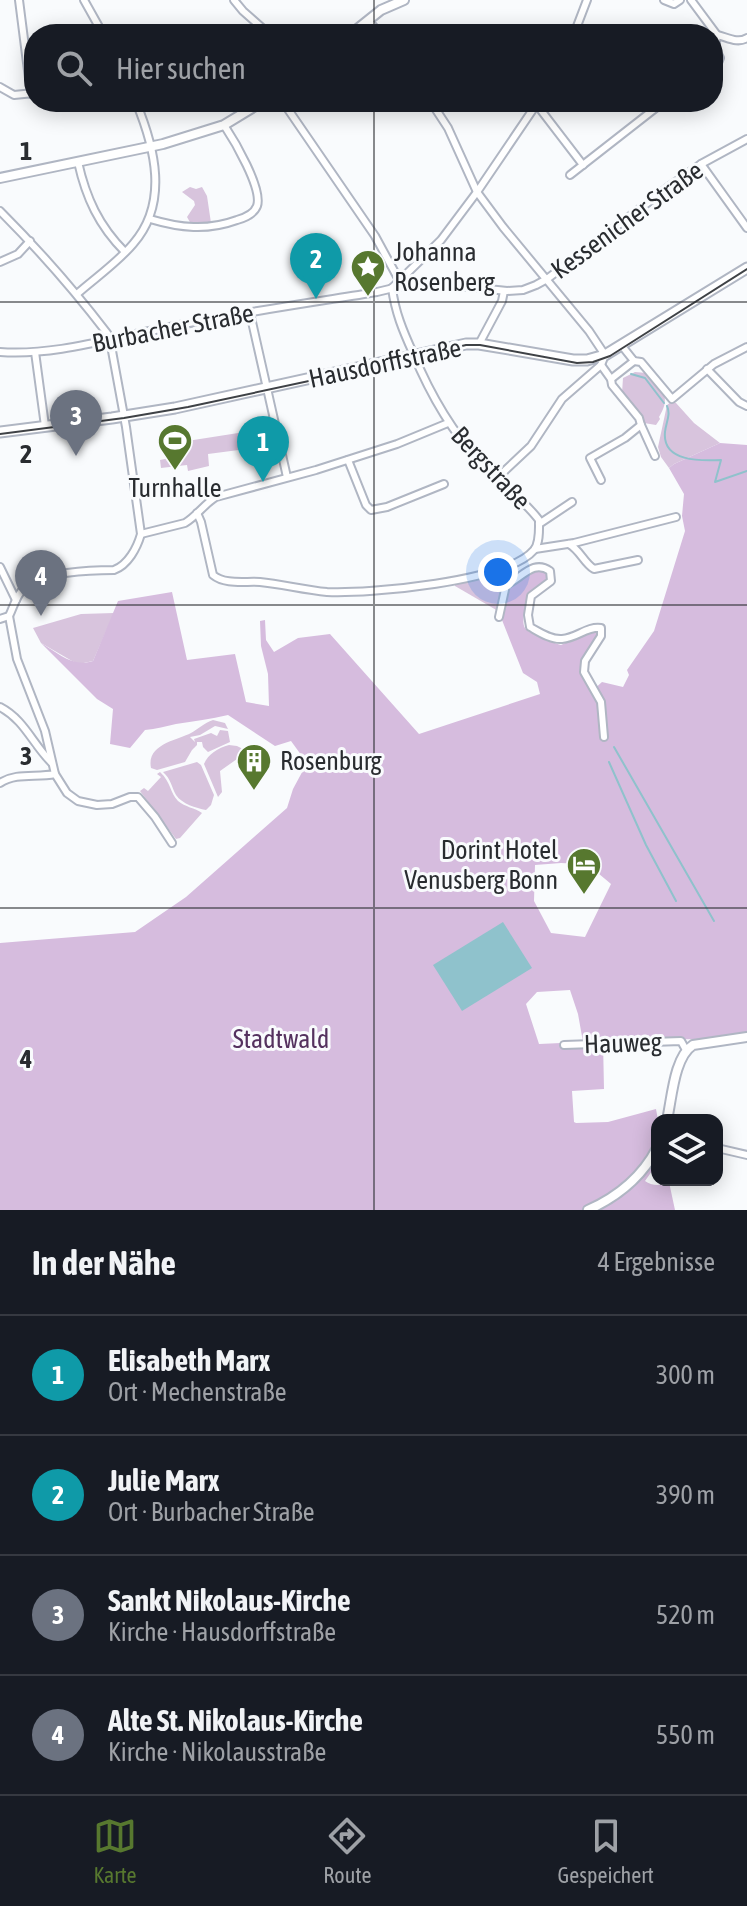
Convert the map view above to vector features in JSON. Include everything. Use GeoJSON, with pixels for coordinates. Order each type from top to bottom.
{"type":"FeatureCollection","features":[{"type":"Feature","properties":{"kind":"main road","name":"Hausdorffstraße"},"geometry":{"type":"LineString","coordinates":[[0,432],[124,416],[267,389],[459,345],[479,344],[573,360],[603,360],[747,268]]}},
{"type":"Feature","properties":{"kind":"street"},"geometry":{"type":"LineString","coordinates":[[19,0],[24,36]]}},
{"type":"Feature","properties":{"kind":"street"},"geometry":{"type":"LineString","coordinates":[[85,0],[98,24]]}},
{"type":"Feature","properties":{"kind":"street"},"geometry":{"type":"LineString","coordinates":[[234,0],[258,24]]}},
{"type":"Feature","properties":{"kind":"street"},"geometry":{"type":"LineString","coordinates":[[363,24],[390,5],[404,0]]}},
{"type":"Feature","properties":{"kind":"street"},"geometry":{"type":"LineString","coordinates":[[578,24],[587,0]]}},
{"type":"Feature","properties":{"kind":"street"},"geometry":{"type":"LineString","coordinates":[[664,0],[672,4],[680,0]]}},
{"type":"Feature","properties":{"kind":"street"},"geometry":{"type":"LineString","coordinates":[[691,0],[709,24]]}},
{"type":"Feature","properties":{"kind":"street"},"geometry":{"type":"LineString","coordinates":[[368,20],[371,24]]}},
{"type":"Feature","properties":{"kind":"street"},"geometry":{"type":"LineString","coordinates":[[723,36],[735,41],[747,38]]}},
{"type":"Feature","properties":{"kind":"street"},"geometry":{"type":"LineString","coordinates":[[0,87],[14,95],[24,94]]}},
{"type":"Feature","properties":{"kind":"street"},"geometry":{"type":"LineString","coordinates":[[77,294],[134,244],[150,219],[155,190],[152,147],[140,112]]}},
{"type":"Feature","properties":{"kind":"street"},"geometry":{"type":"LineString","coordinates":[[0,178],[152,147],[224,125],[245,112]]}},
{"type":"Feature","properties":{"kind":"street"},"geometry":{"type":"LineString","coordinates":[[290,112],[368,225],[399,280]]}},
{"type":"Feature","properties":{"kind":"street"},"geometry":{"type":"LineString","coordinates":[[438,112],[477,192],[591,334],[612,385],[639,418],[655,456]]}},
{"type":"Feature","properties":{"kind":"street"},"geometry":{"type":"LineString","coordinates":[[392,288],[441,240],[532,112]]}},
{"type":"Feature","properties":{"kind":"street"},"geometry":{"type":"LineString","coordinates":[[543,112],[583,165]]}},
{"type":"Feature","properties":{"kind":"street"},"geometry":{"type":"LineString","coordinates":[[570,175],[651,112]]}},
{"type":"Feature","properties":{"kind":"street"},"geometry":{"type":"LineString","coordinates":[[150,219],[181,227],[211,227],[244,218],[255,209],[258,204],[250,174],[224,125]]}},
{"type":"Feature","properties":{"kind":"street","name":"Kessenicher Straße"},"geometry":{"type":"LineString","coordinates":[[392,288],[435,284],[523,290],[547,279],[701,164],[747,139]]}},
{"type":"Feature","properties":{"kind":"street"},"geometry":{"type":"LineString","coordinates":[[78,162],[91,208],[125,252]]}},
{"type":"Feature","properties":{"kind":"street"},"geometry":{"type":"LineString","coordinates":[[701,164],[747,228]]}},
{"type":"Feature","properties":{"kind":"street"},"geometry":{"type":"LineString","coordinates":[[0,211],[77,294],[107,333],[124,416],[141,534],[138,544],[118,569],[57,576],[26,586],[9,615],[17,659],[45,731],[55,774],[67,793],[85,803],[107,805],[138,797],[172,843]]}},
{"type":"Feature","properties":{"kind":"street"},"geometry":{"type":"LineString","coordinates":[[0,262],[18,254],[30,241]]}},
{"type":"Feature","properties":{"kind":"street","name":"Burbacher Straße"},"geometry":{"type":"LineString","coordinates":[[0,352],[35,352],[102,343],[118,336],[392,288]]}},
{"type":"Feature","properties":{"kind":"street","name":"Bergstraße"},"geometry":{"type":"LineString","coordinates":[[197,513],[213,575],[223,581],[261,582],[343,592],[404,588],[496,571],[535,549],[539,524],[536,516],[466,446],[448,423],[413,355],[394,308],[392,288]]}},
{"type":"Feature","properties":{"kind":"street"},"geometry":{"type":"LineString","coordinates":[[479,344],[502,301],[504,291]]}},
{"type":"Feature","properties":{"kind":"street"},"geometry":{"type":"LineString","coordinates":[[250,313],[287,477]]}},
{"type":"Feature","properties":{"kind":"street"},"geometry":{"type":"LineString","coordinates":[[622,346],[634,361],[641,362],[672,399],[707,369],[747,347]]}},
{"type":"Feature","properties":{"kind":"street"},"geometry":{"type":"LineString","coordinates":[[35,352],[45,426]]}},
{"type":"Feature","properties":{"kind":"street"},"geometry":{"type":"LineString","coordinates":[[497,478],[531,446],[562,399],[603,360]]}},
{"type":"Feature","properties":{"kind":"street"},"geometry":{"type":"LineString","coordinates":[[611,379],[634,361]]}},
{"type":"Feature","properties":{"kind":"street"},"geometry":{"type":"LineString","coordinates":[[707,369],[739,402],[747,406]]}},
{"type":"Feature","properties":{"kind":"street"},"geometry":{"type":"LineString","coordinates":[[141,534],[180,525],[216,497],[348,460],[448,423]]}},
{"type":"Feature","properties":{"kind":"street"},"geometry":{"type":"LineString","coordinates":[[601,480],[590,458],[641,425]]}},
{"type":"Feature","properties":{"kind":"street"},"geometry":{"type":"LineString","coordinates":[[348,460],[366,505],[371,510],[387,507],[444,484]]}},
{"type":"Feature","properties":{"kind":"street"},"geometry":{"type":"LineString","coordinates":[[539,524],[572,502]]}},
{"type":"Feature","properties":{"kind":"street"},"geometry":{"type":"LineString","coordinates":[[535,549],[676,517]]}},
{"type":"Feature","properties":{"kind":"street"},"geometry":{"type":"LineString","coordinates":[[567,543],[575,547],[594,569],[638,560]]}},
{"type":"Feature","properties":{"kind":"street"},"geometry":{"type":"LineString","coordinates":[[499,617],[506,585],[536,566],[543,566],[550,571],[551,581],[531,596],[530,627],[560,640],[593,627],[601,628],[601,636],[585,661],[584,672],[601,702],[604,737]]}},
{"type":"Feature","properties":{"kind":"street"},"geometry":{"type":"LineString","coordinates":[[0,567],[16,600]]}},
{"type":"Feature","properties":{"kind":"street"},"geometry":{"type":"LineString","coordinates":[[496,571],[506,585]]}},
{"type":"Feature","properties":{"kind":"street"},"geometry":{"type":"LineString","coordinates":[[9,583],[26,586]]}},
{"type":"Feature","properties":{"kind":"street"},"geometry":{"type":"LineString","coordinates":[[0,619],[9,615]]}},
{"type":"Feature","properties":{"kind":"street"},"geometry":{"type":"LineString","coordinates":[[0,707],[19,719],[52,763]]}},
{"type":"Feature","properties":{"kind":"street"},"geometry":{"type":"LineString","coordinates":[[0,783],[18,776],[55,774]]}},
{"type":"Feature","properties":{"kind":"street"},"geometry":{"type":"LineString","coordinates":[[668,1114],[683,1046],[747,1037]]}},
{"type":"Feature","properties":{"kind":"street","name":"Hauweg"},"geometry":{"type":"LineString","coordinates":[[564,1045],[683,1046]]}},
{"type":"Feature","properties":{"kind":"street"},"geometry":{"type":"LineString","coordinates":[[723,1149],[747,1155]]}},
{"type":"Feature","properties":{"kind":"street"},"geometry":{"type":"LineString","coordinates":[[588,1210],[627,1187],[651,1158]]}},
{"type":"Feature","properties":{"kind":"shaded area"},"geometry":{"type":"Polygon","coordinates":[[[190,187],[202,187],[207,196],[211,223],[191,224],[187,217],[195,205],[194,201],[182,192],[190,187]]]}},
{"type":"Feature","properties":{"kind":"shaded area"},"geometry":{"type":"Polygon","coordinates":[[[635,372],[647,373],[664,394],[665,404],[656,425],[644,423],[622,393],[623,378],[635,372]]]}},
{"type":"Feature","properties":{"kind":"shaded area"},"geometry":{"type":"Polygon","coordinates":[[[676,403],[694,423],[720,443],[669,468],[658,447],[667,405],[676,403]]]}},
{"type":"Feature","properties":{"kind":"shaded area"},"geometry":{"type":"Polygon","coordinates":[[[251,431],[254,448],[208,454],[209,466],[188,471],[187,465],[161,468],[160,460],[170,458],[168,444],[251,431]]]}},
{"type":"Feature","properties":{"kind":"shaded area"},"geometry":{"type":"Polygon","coordinates":[[[491,577],[500,593],[498,611],[455,586],[455,583],[491,577]]]}},
{"type":"Feature","properties":{"kind":"shaded area"},"geometry":{"type":"Polygon","coordinates":[[[114,613],[93,661],[79,664],[41,643],[33,628],[81,614],[114,613]]]}},
{"type":"Feature","properties":{"kind":"shaded area"},"geometry":{"type":"Polygon","coordinates":[[[213,720],[225,723],[228,729],[215,726],[190,737],[195,742],[194,739],[211,733],[217,736],[220,730],[228,731],[230,742],[208,752],[202,742],[197,742],[185,762],[157,770],[151,768],[153,753],[158,748],[213,720]]]}},
{"type":"Feature","properties":{"kind":"shaded area"},"geometry":{"type":"Polygon","coordinates":[[[229,745],[251,753],[220,771],[222,792],[218,797],[204,764],[214,752],[229,745]]]}},
{"type":"Feature","properties":{"kind":"shaded area"},"geometry":{"type":"Polygon","coordinates":[[[197,762],[214,795],[206,810],[179,798],[163,772],[197,762]]]}},
{"type":"Feature","properties":{"kind":"shaded area"},"geometry":{"type":"Polygon","coordinates":[[[160,772],[178,801],[202,813],[180,838],[176,839],[140,791],[144,788],[148,791],[161,777],[157,774],[160,772]]]}},
{"type":"Feature","properties":{"kind":"green space","name":"Stadtwald"},"geometry":{"type":"Polygon","coordinates":[[[720,443],[747,445],[747,1032],[698,1039],[603,1041],[604,1089],[572,1091],[576,1123],[608,1122],[656,1109],[657,1114],[651,1114],[651,1172],[645,1181],[651,1186],[670,1186],[675,1210],[0,1210],[0,943],[135,932],[186,897],[287,808],[307,763],[291,741],[275,746],[228,715],[145,730],[130,748],[110,744],[113,709],[97,699],[41,643],[72,661],[93,661],[118,601],[172,592],[187,660],[235,654],[246,702],[269,706],[268,674],[261,646],[260,621],[265,620],[266,640],[274,652],[298,638],[330,634],[419,734],[540,694],[537,682],[523,673],[500,615],[510,589],[539,569],[546,572],[546,580],[528,597],[525,628],[561,645],[596,631],[581,675],[592,691],[602,682],[623,687],[629,675],[627,670],[654,631],[685,531],[682,516],[684,494],[669,468],[720,443]],[[578,864],[535,865],[534,901],[551,933],[585,937],[611,884],[589,867],[578,864]],[[570,990],[537,992],[526,1004],[539,1044],[583,1042],[570,990]]]}},
{"type":"Feature","properties":{"kind":"water"},"geometry":{"type":"Polygon","coordinates":[[[503,922],[532,968],[462,1011],[433,965],[503,922]]]}},
{"type":"Feature","properties":{"kind":"waterway"},"geometry":{"type":"LineString","coordinates":[[631,374],[645,378],[664,403]]}},
{"type":"Feature","properties":{"kind":"waterway"},"geometry":{"type":"LineString","coordinates":[[667,406],[666,442],[676,454],[684,458],[721,460],[715,482],[747,471]]}},
{"type":"Feature","properties":{"kind":"waterway"},"geometry":{"type":"LineString","coordinates":[[614,747],[714,921]]}},
{"type":"Feature","properties":{"kind":"waterway"},"geometry":{"type":"LineString","coordinates":[[609,762],[646,845],[676,901]]}},
{"type":"Feature","properties":{"kind":"tram line"},"geometry":{"type":"LineString","coordinates":[[0,434],[188,407],[466,345],[577,363],[593,362],[610,356],[747,269]]}},
{"type":"Feature","properties":{"kind":"place","name":"Johanna Rosenberg"},"geometry":{"type":"Point","coordinates":[368,298]}},
{"type":"Feature","properties":{"kind":"place","name":"Julie Marx"},"geometry":{"type":"Point","coordinates":[316,299]}},
{"type":"Feature","properties":{"kind":"place","name":"Sankt Nikolaus-Kirche"},"geometry":{"type":"Point","coordinates":[76,456]}},
{"type":"Feature","properties":{"kind":"place","name":"Turnhalle"},"geometry":{"type":"Point","coordinates":[175,472]}},
{"type":"Feature","properties":{"kind":"place","name":"Elisabeth Marx"},"geometry":{"type":"Point","coordinates":[263,482]}},
{"type":"Feature","properties":{"kind":"place","name":"Alte St. Nikolaus-Kirche"},"geometry":{"type":"Point","coordinates":[41,616]}},
{"type":"Feature","properties":{"kind":"place","name":"Rosenburg"},"geometry":{"type":"Point","coordinates":[254,792]}},
{"type":"Feature","properties":{"kind":"place","name":"Dorint Hotel Venusberg Bonn"},"geometry":{"type":"Point","coordinates":[584,896]}}]}
